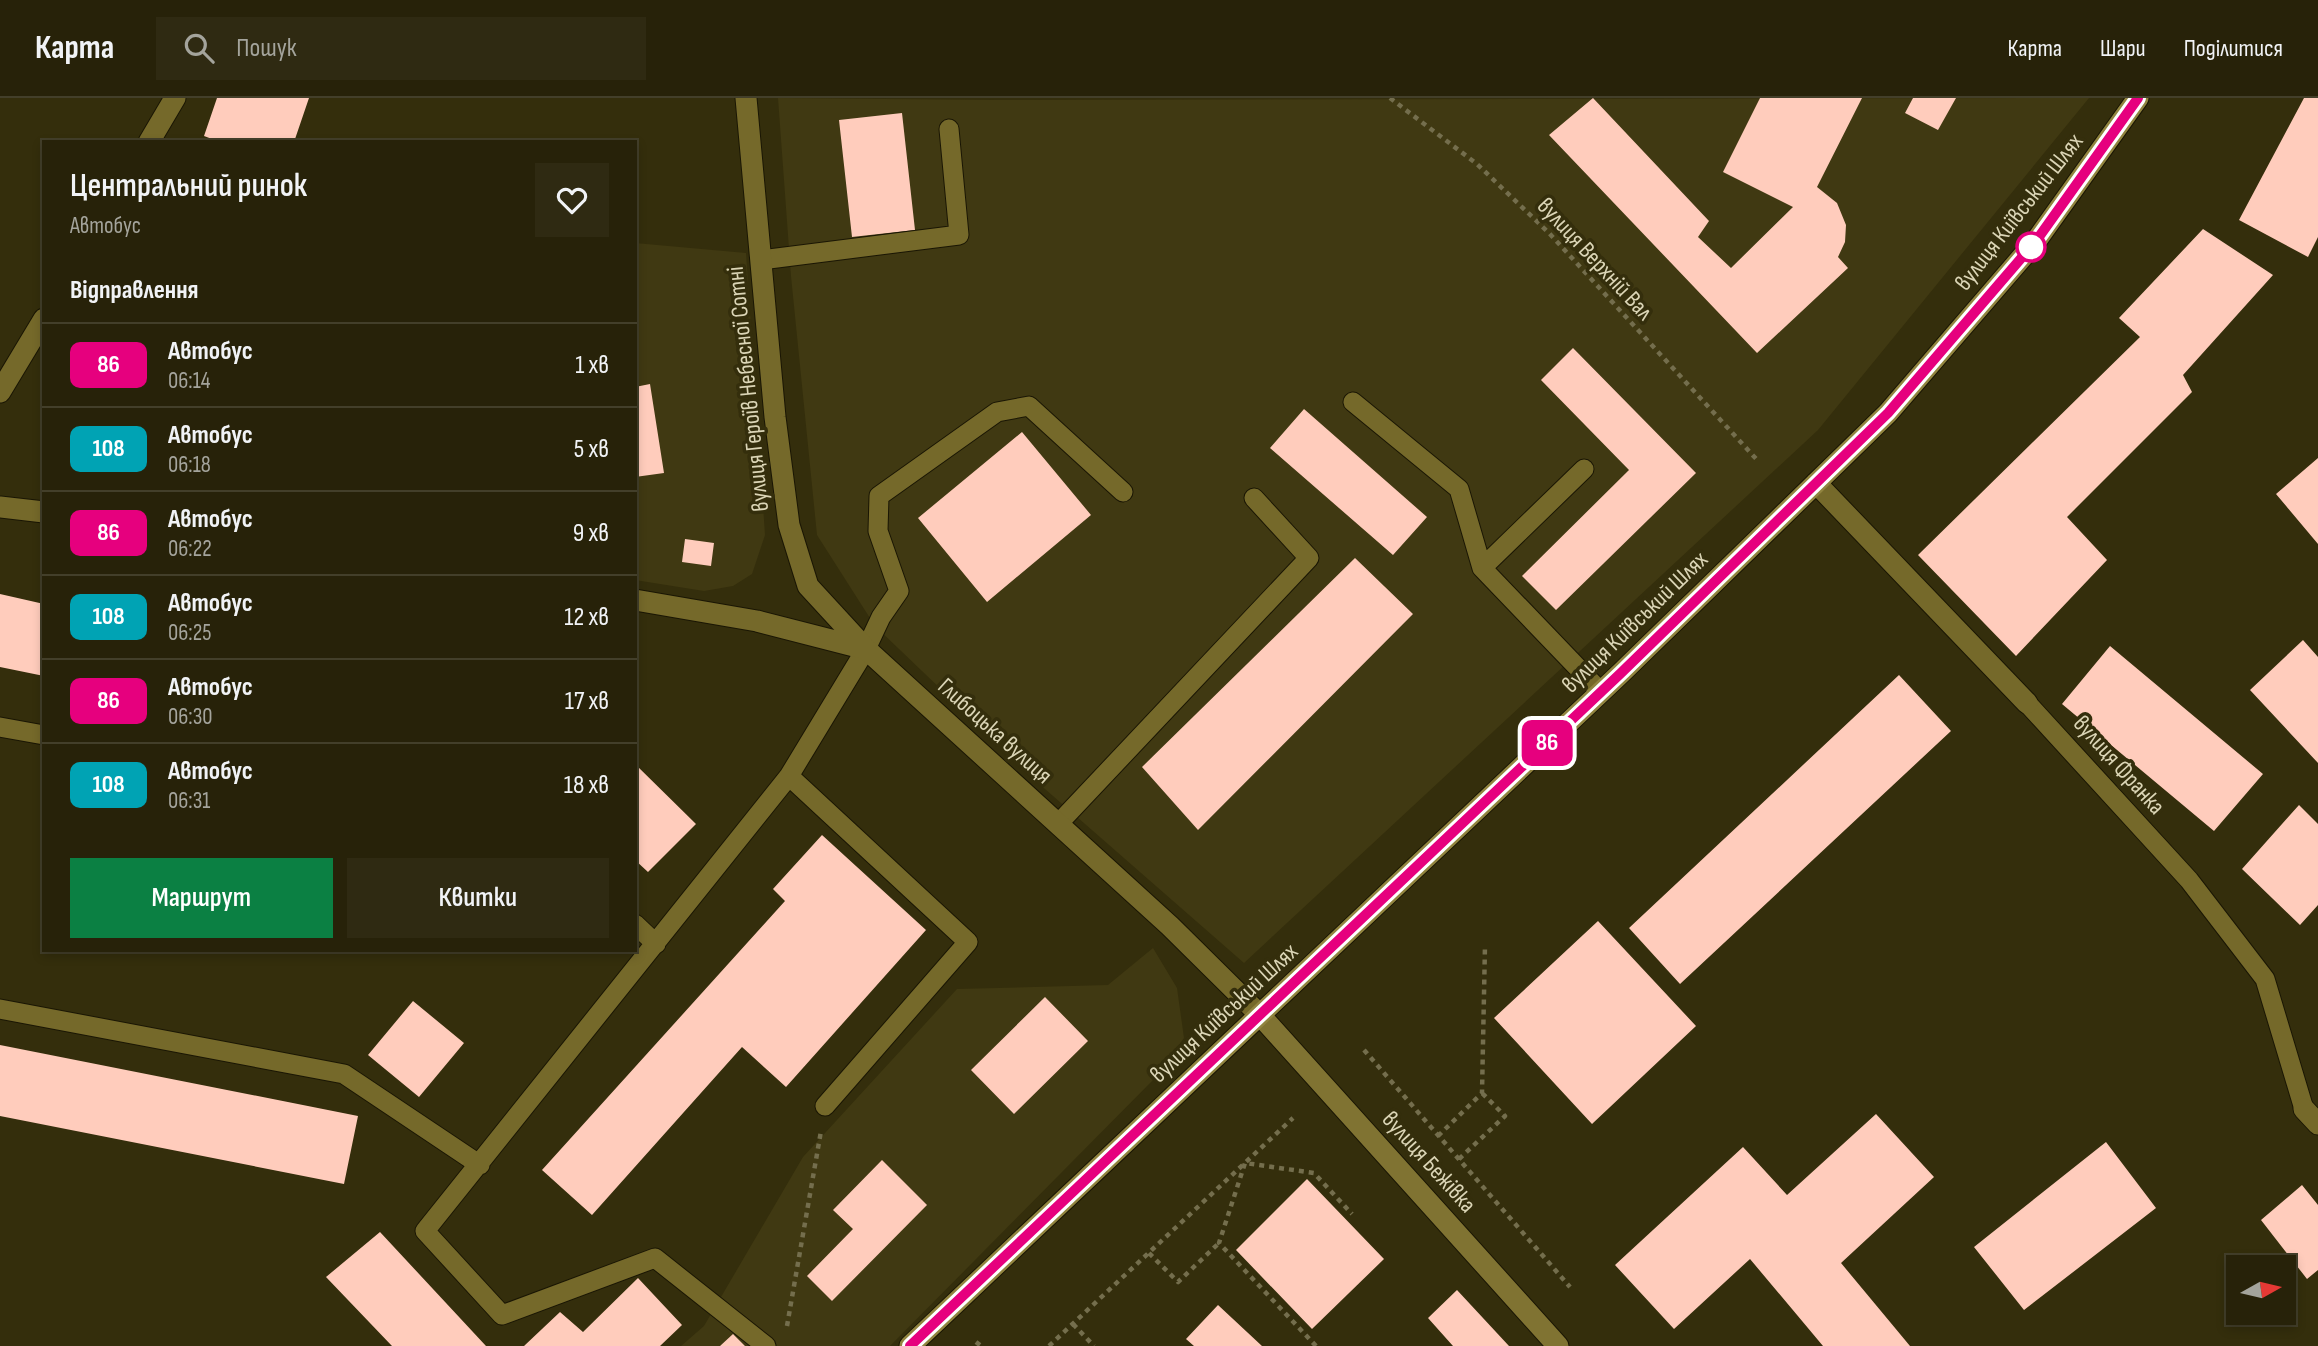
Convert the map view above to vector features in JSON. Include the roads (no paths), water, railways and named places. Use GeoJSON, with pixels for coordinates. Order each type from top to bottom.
{"type":"FeatureCollection","features":[{"type":"Feature","properties":{"kind":"highway","name":"вулиця Київський Шлях"},"geometry":{"type":"LineString","coordinates":[[910,1346],[1601,692],[1888,413],[2036,241],[2138,98]]}},
{"type":"Feature","properties":{"kind":"main road","name":"вулиця Бежівка"},"geometry":{"type":"LineString","coordinates":[[1260,1015],[1558,1346]]}},
{"type":"Feature","properties":{"kind":"street"},"geometry":{"type":"LineString","coordinates":[[150,140],[175,98]]}},
{"type":"Feature","properties":{"kind":"street","name":"вулиця Героїв Небесної Сотні"},"geometry":{"type":"LineString","coordinates":[[746,98],[775,416],[789,525],[808,586],[866,649]]}},
{"type":"Feature","properties":{"kind":"street"},"geometry":{"type":"LineString","coordinates":[[0,392],[42,322]]}},
{"type":"Feature","properties":{"kind":"street","name":"вулиця Франка"},"geometry":{"type":"LineString","coordinates":[[1816,483],[2027,703]]}},
{"type":"Feature","properties":{"kind":"street"},"geometry":{"type":"LineString","coordinates":[[0,507],[42,512]]}},
{"type":"Feature","properties":{"kind":"street","name":"Глибоцька вулиця"},"geometry":{"type":"LineString","coordinates":[[637,600],[757,621],[866,649],[1058,824],[1260,1015]]}},
{"type":"Feature","properties":{"kind":"lane"},"geometry":{"type":"LineString","coordinates":[[761,260],[959,235],[949,129]]}},
{"type":"Feature","properties":{"kind":"lane"},"geometry":{"type":"LineString","coordinates":[[1353,402],[1459,489],[1482,568],[1601,692]]}},
{"type":"Feature","properties":{"kind":"lane"},"geometry":{"type":"LineString","coordinates":[[766,1346],[655,1258],[502,1315],[425,1231],[789,776],[866,649],[880,617],[899,591],[878,531],[879,496],[997,412],[1029,407],[1123,492]]}},
{"type":"Feature","properties":{"kind":"lane"},"geometry":{"type":"LineString","coordinates":[[1482,568],[1584,470]]}},
{"type":"Feature","properties":{"kind":"lane"},"geometry":{"type":"LineString","coordinates":[[1058,824],[1309,558],[1254,498]]}},
{"type":"Feature","properties":{"kind":"lane","name":"вулиця Франка"},"geometry":{"type":"LineString","coordinates":[[2027,703],[2189,880],[2265,979],[2311,1117]]}},
{"type":"Feature","properties":{"kind":"lane"},"geometry":{"type":"LineString","coordinates":[[0,727],[42,735]]}},
{"type":"Feature","properties":{"kind":"lane"},"geometry":{"type":"LineString","coordinates":[[789,776],[968,942],[825,1106]]}},
{"type":"Feature","properties":{"kind":"lane"},"geometry":{"type":"LineString","coordinates":[[637,926],[656,944]]}},
{"type":"Feature","properties":{"kind":"lane"},"geometry":{"type":"LineString","coordinates":[[0,1009],[344,1074],[480,1165]]}}]}
